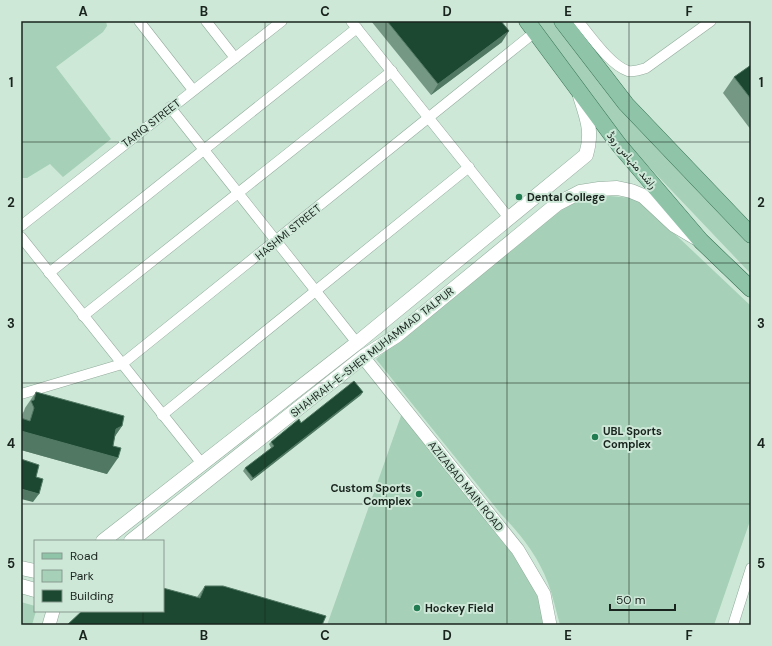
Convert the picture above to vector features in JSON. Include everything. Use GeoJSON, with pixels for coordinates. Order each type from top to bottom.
{"type":"FeatureCollection","features":[{"type":"Feature","properties":{"kind":"main road"},"geometry":{"type":"LineString","coordinates":[[562,21],[626,104],[751,235]]}},
{"type":"Feature","properties":{"kind":"main road","name":"راشد منہاس روڈ"},"geometry":{"type":"LineString","coordinates":[[531,26],[619,145],[701,241],[751,289]]}},
{"type":"Feature","properties":{"kind":"main road","name":"SHAHRAH-E-SHER MUHAMMAD TALPUR"},"geometry":{"type":"LineString","coordinates":[[104,540],[203,465],[357,344],[586,155],[590,142],[590,129],[578,91]]}},
{"type":"Feature","properties":{"kind":"main road","name":"SHAHRAH-E-SHER MUHAMMAD TALPUR"},"geometry":{"type":"LineString","coordinates":[[132,540],[363,357],[396,336],[558,204],[580,192],[617,188],[643,196],[674,225],[701,241]]}},
{"type":"Feature","properties":{"kind":"main road"},"geometry":{"type":"LineString","coordinates":[[21,568],[34,571]]}},
{"type":"Feature","properties":{"kind":"main road"},"geometry":{"type":"LineString","coordinates":[[21,586],[34,590]]}},
{"type":"Feature","properties":{"kind":"street"},"geometry":{"type":"LineString","coordinates":[[139,21],[193,90]]}},
{"type":"Feature","properties":{"kind":"street"},"geometry":{"type":"LineString","coordinates":[[206,21],[235,58]]}},
{"type":"Feature","properties":{"kind":"street"},"geometry":{"type":"LineString","coordinates":[[578,21],[614,63],[629,71],[637,71],[646,68],[709,22]]}},
{"type":"Feature","properties":{"kind":"street","name":"TARIQ STREET"},"geometry":{"type":"LineString","coordinates":[[21,226],[279,22]]}},
{"type":"Feature","properties":{"kind":"street"},"geometry":{"type":"LineString","coordinates":[[49,273],[204,150],[354,25],[510,218]]}},
{"type":"Feature","properties":{"kind":"street","name":"HASHMI STREET"},"geometry":{"type":"LineString","coordinates":[[21,394],[122,364],[429,118],[531,26]]}},
{"type":"Feature","properties":{"kind":"street"},"geometry":{"type":"LineString","coordinates":[[83,316],[392,71]]}},
{"type":"Feature","properties":{"kind":"street"},"geometry":{"type":"LineString","coordinates":[[170,107],[357,344]]}},
{"type":"Feature","properties":{"kind":"street"},"geometry":{"type":"LineString","coordinates":[[162,415],[469,167]]}},
{"type":"Feature","properties":{"kind":"street"},"geometry":{"type":"LineString","coordinates":[[21,237],[203,465]]}},
{"type":"Feature","properties":{"kind":"street","name":"AZIZABAD MAIN ROAD"},"geometry":{"type":"LineString","coordinates":[[363,357],[518,550],[544,594],[550,625]]}},
{"type":"Feature","properties":{"kind":"street"},"geometry":{"type":"LineString","coordinates":[[733,625],[751,571]]}},
{"type":"Feature","properties":{"kind":"street"},"geometry":{"type":"LineString","coordinates":[[49,625],[53,612]]}},
{"type":"Feature","properties":{"kind":"green space"},"geometry":{"type":"Polygon","coordinates":[[[21,21],[106,21],[107,26],[103,32],[56,67],[111,139],[63,177],[50,164],[27,178],[21,178],[21,21]]]}},
{"type":"Feature","properties":{"kind":"green space"},"geometry":{"type":"Polygon","coordinates":[[[535,21],[553,21],[625,114],[751,242],[751,274],[614,130],[535,21]]]}},
{"type":"Feature","properties":{"kind":"green space","name":"UBL Sports Complex"},"geometry":{"type":"Polygon","coordinates":[[[610,196],[631,198],[640,201],[751,306],[751,518],[714,625],[560,625],[553,598],[544,573],[528,546],[376,359],[554,215],[568,206],[580,201],[610,196]]]}},
{"type":"Feature","properties":{"kind":"green space","name":"Custom Sports Complex"},"geometry":{"type":"Polygon","coordinates":[[[402,413],[528,574],[547,620],[547,625],[327,625],[402,413]]]}},
{"type":"Feature","properties":{"kind":"green space"},"geometry":{"type":"Polygon","coordinates":[[[21,602],[34,606],[34,612],[36,612],[32,625],[21,625],[21,602]]]}},
{"type":"Feature","properties":{"kind":"building"},"geometry":{"type":"Polygon","coordinates":[[[387,21],[501,21],[509,31],[438,84],[387,21]]]}},
{"type":"Feature","properties":{"kind":"building"},"geometry":{"type":"Polygon","coordinates":[[[751,65],[751,99],[734,77],[751,65]]]}},
{"type":"Feature","properties":{"kind":"building"},"geometry":{"type":"Polygon","coordinates":[[[354,381],[363,392],[253,478],[245,468],[274,446],[271,442],[299,419],[301,423],[354,381]]]}},
{"type":"Feature","properties":{"kind":"building"},"geometry":{"type":"Polygon","coordinates":[[[36,392],[124,416],[122,426],[116,429],[113,446],[121,448],[118,458],[21,431],[21,418],[30,421],[34,408],[31,401],[34,400],[36,392]]]}},
{"type":"Feature","properties":{"kind":"building"},"geometry":{"type":"Polygon","coordinates":[[[21,459],[39,465],[36,477],[43,479],[39,494],[21,489],[21,459]]]}},
{"type":"Feature","properties":{"kind":"building"},"geometry":{"type":"Polygon","coordinates":[[[205,586],[223,586],[326,616],[322,625],[67,625],[81,612],[164,612],[164,588],[200,598],[205,586]]]}},
{"type":"Feature","properties":{"kind":"place","name":"Dental College"},"geometry":{"type":"Point","coordinates":[519,197]}},
{"type":"Feature","properties":{"kind":"place","name":"UBL Sports Complex"},"geometry":{"type":"Point","coordinates":[595,437]}},
{"type":"Feature","properties":{"kind":"place","name":"Custom Sports Complex"},"geometry":{"type":"Point","coordinates":[419,494]}},
{"type":"Feature","properties":{"kind":"place","name":"Hockey Field"},"geometry":{"type":"Point","coordinates":[417,608]}}]}
